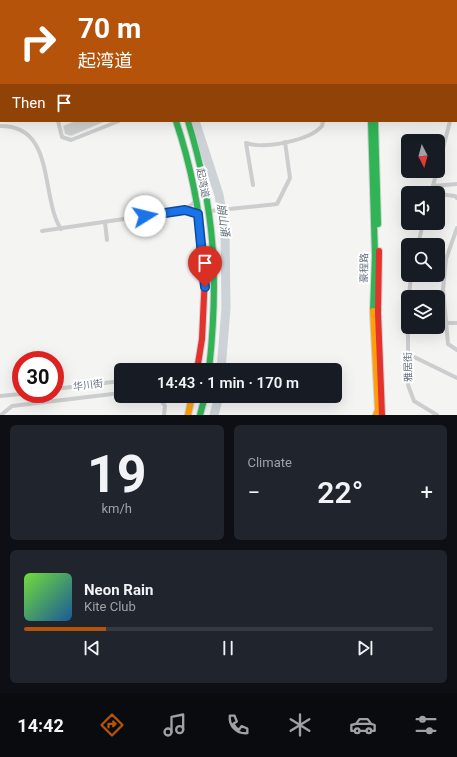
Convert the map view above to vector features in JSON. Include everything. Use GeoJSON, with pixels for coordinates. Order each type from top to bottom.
{"type":"FeatureCollection","features":[{"type":"Feature","properties":{"kind":"street"},"geometry":{"type":"LineString","coordinates":[[58,122],[62,137],[70,140],[116,122]]}},
{"type":"Feature","properties":{"kind":"street","name":"起湾道"},"geometry":{"type":"LineString","coordinates":[[176,122],[190,168],[196,201],[205,287],[199,362]]}},
{"type":"Feature","properties":{"kind":"street","name":"起湾道"},"geometry":{"type":"LineString","coordinates":[[188,122],[196,144],[213,211],[216,255],[216,291],[215,325],[210,363]]}},
{"type":"Feature","properties":{"kind":"street"},"geometry":{"type":"LineString","coordinates":[[253,185],[246,143],[255,146],[285,142],[317,132],[322,126],[323,122]]}},
{"type":"Feature","properties":{"kind":"street","name":"豪程路"},"geometry":{"type":"LineString","coordinates":[[371,122],[375,256],[373,310],[378,410],[382,415]]}},
{"type":"Feature","properties":{"kind":"street","name":"豪程路"},"geometry":{"type":"LineString","coordinates":[[376,122],[379,259],[378,313],[382,415]]}},
{"type":"Feature","properties":{"kind":"street"},"geometry":{"type":"LineString","coordinates":[[445,141],[450,122]]}},
{"type":"Feature","properties":{"kind":"street"},"geometry":{"type":"LineString","coordinates":[[0,126],[18,128],[30,138],[36,147],[43,159],[56,218],[61,229]]}},
{"type":"Feature","properties":{"kind":"street"},"geometry":{"type":"LineString","coordinates":[[213,211],[276,204],[290,178],[285,142]]}},
{"type":"Feature","properties":{"kind":"street"},"geometry":{"type":"LineString","coordinates":[[435,178],[433,186],[457,184]]}},
{"type":"Feature","properties":{"kind":"street"},"geometry":{"type":"LineString","coordinates":[[445,195],[455,196],[457,198]]}},
{"type":"Feature","properties":{"kind":"street"},"geometry":{"type":"LineString","coordinates":[[185,210],[196,201]]}},
{"type":"Feature","properties":{"kind":"street"},"geometry":{"type":"LineString","coordinates":[[42,232],[185,210],[198,214]]}},
{"type":"Feature","properties":{"kind":"street"},"geometry":{"type":"LineString","coordinates":[[105,222],[107,240]]}},
{"type":"Feature","properties":{"kind":"street"},"geometry":{"type":"LineString","coordinates":[[457,228],[446,259],[444,289],[448,344],[457,350]]}},
{"type":"Feature","properties":{"kind":"street"},"geometry":{"type":"LineString","coordinates":[[446,322],[457,323]]}},
{"type":"Feature","properties":{"kind":"street","name":"雅居街"},"geometry":{"type":"LineString","coordinates":[[408,334],[408,385],[414,401],[437,415]]}},
{"type":"Feature","properties":{"kind":"street"},"geometry":{"type":"LineString","coordinates":[[408,354],[457,378]]}},
{"type":"Feature","properties":{"kind":"street","name":"华川街"},"geometry":{"type":"LineString","coordinates":[[64,388],[114,382]]}},
{"type":"Feature","properties":{"kind":"street"},"geometry":{"type":"LineString","coordinates":[[64,399],[114,394]]}},
{"type":"Feature","properties":{"kind":"street"},"geometry":{"type":"LineString","coordinates":[[0,396],[12,395]]}},
{"type":"Feature","properties":{"kind":"street"},"geometry":{"type":"LineString","coordinates":[[1,415],[12,406],[32,403]]}},
{"type":"Feature","properties":{"kind":"street"},"geometry":{"type":"LineString","coordinates":[[163,403],[165,406],[164,415]]}},
{"type":"Feature","properties":{"kind":"street"},"geometry":{"type":"LineString","coordinates":[[188,415],[191,403]]}},
{"type":"Feature","properties":{"kind":"street"},"geometry":{"type":"LineString","coordinates":[[200,415],[203,403]]}},
{"type":"Feature","properties":{"kind":"building"},"geometry":{"type":"Polygon","coordinates":[[[73,122],[104,122],[71,136],[65,134],[63,126],[73,122]]]}},
{"type":"Feature","properties":{"kind":"waterway","name":"崩山涌"},"geometry":{"type":"LineString","coordinates":[[195,122],[219,195],[225,231],[226,308],[222,363]]}},
{"type":"Feature","properties":{"kind":"waterway","name":"崩山涌"},"geometry":{"type":"LineString","coordinates":[[214,415],[217,403]]}},
{"type":"Feature","properties":{"kind":"traffic: fast"},"geometry":{"type":"LineString","coordinates":[[176,122],[196,197],[202,236],[205,275]]}},
{"type":"Feature","properties":{"kind":"traffic: fast"},"geometry":{"type":"LineString","coordinates":[[188,122],[204,185],[212,244],[214,305],[210,363]]}},
{"type":"Feature","properties":{"kind":"traffic: fast"},"geometry":{"type":"LineString","coordinates":[[371,122],[375,256],[373,311]]}},
{"type":"Feature","properties":{"kind":"traffic: fast"},"geometry":{"type":"LineString","coordinates":[[375,122],[378,224]]}},
{"type":"Feature","properties":{"kind":"traffic: fast"},"geometry":{"type":"LineString","coordinates":[[200,415],[203,403]]}},
{"type":"Feature","properties":{"kind":"traffic: slow"},"geometry":{"type":"LineString","coordinates":[[373,311],[378,410],[376,415]]}},
{"type":"Feature","properties":{"kind":"traffic: slow"},"geometry":{"type":"LineString","coordinates":[[188,415],[191,403]]}},
{"type":"Feature","properties":{"kind":"traffic: jam"},"geometry":{"type":"LineString","coordinates":[[379,251],[378,313],[382,415]]}},
{"type":"Feature","properties":{"kind":"traffic: jam"},"geometry":{"type":"LineString","coordinates":[[198,363],[202,339],[205,275]]}},
{"type":"Feature","properties":{"kind":"route"},"geometry":{"type":"LineString","coordinates":[[145,216],[185,210],[198,214],[204,262],[205,287]]}}]}
